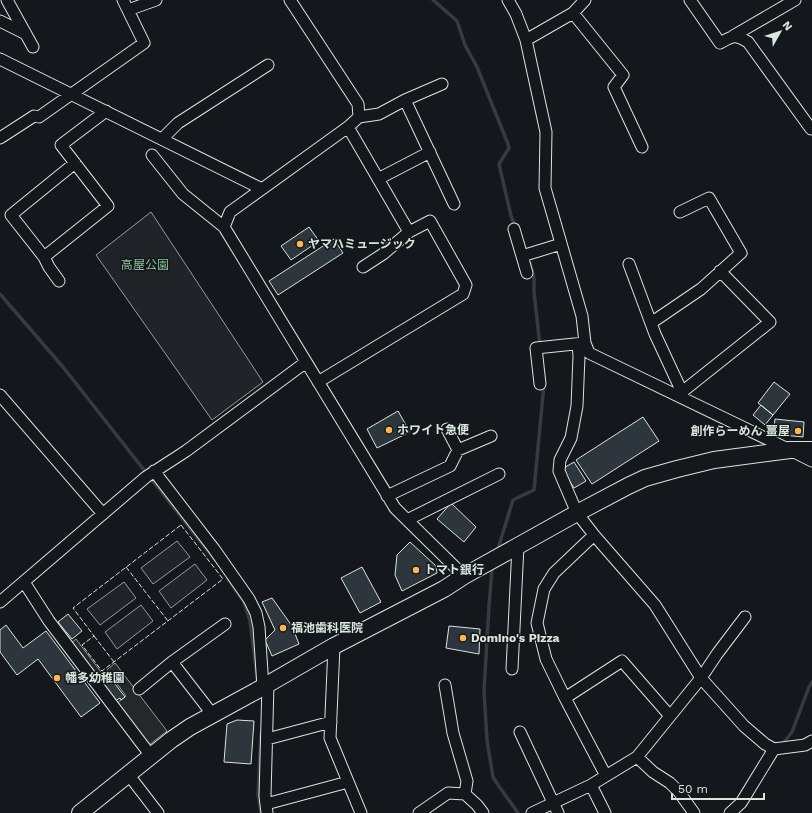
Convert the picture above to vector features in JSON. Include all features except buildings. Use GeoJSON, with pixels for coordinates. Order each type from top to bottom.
{"type":"FeatureCollection","features":[{"type":"Feature","properties":{"kind":"street"},"geometry":{"type":"LineString","coordinates":[[7,0],[33,47]]}},
{"type":"Feature","properties":{"kind":"street"},"geometry":{"type":"LineString","coordinates":[[0,138],[34,116],[39,116],[144,43],[123,0]]}},
{"type":"Feature","properties":{"kind":"street"},"geometry":{"type":"LineString","coordinates":[[128,10],[156,0]]}},
{"type":"Feature","properties":{"kind":"street"},"geometry":{"type":"LineString","coordinates":[[290,0],[358,104],[359,117]]}},
{"type":"Feature","properties":{"kind":"street"},"geometry":{"type":"LineString","coordinates":[[508,0],[516,14],[526,40],[546,132],[545,188],[582,316],[576,406],[571,438],[560,460],[559,471],[577,513],[594,535],[655,605],[701,678],[744,726],[765,744],[774,749],[805,745],[812,741]]}},
{"type":"Feature","properties":{"kind":"street"},"geometry":{"type":"LineString","coordinates":[[526,40],[573,13],[585,0]]}},
{"type":"Feature","properties":{"kind":"street"},"geometry":{"type":"LineString","coordinates":[[690,0],[720,43],[795,0]]}},
{"type":"Feature","properties":{"kind":"street"},"geometry":{"type":"LineString","coordinates":[[573,13],[623,75],[614,87],[642,146]]}},
{"type":"Feature","properties":{"kind":"street"},"geometry":{"type":"LineString","coordinates":[[0,21],[26,34]]}},
{"type":"Feature","properties":{"kind":"street"},"geometry":{"type":"LineString","coordinates":[[733,36],[748,42],[812,129]]}},
{"type":"Feature","properties":{"kind":"street"},"geometry":{"type":"LineString","coordinates":[[0,59],[262,189]]}},
{"type":"Feature","properties":{"kind":"street"},"geometry":{"type":"LineString","coordinates":[[162,139],[178,123],[268,65]]}},
{"type":"Feature","properties":{"kind":"street"},"geometry":{"type":"LineString","coordinates":[[224,227],[230,212],[348,127],[359,117],[379,114],[405,100],[442,84]]}},
{"type":"Feature","properties":{"kind":"street"},"geometry":{"type":"LineString","coordinates":[[405,100],[454,204]]}},
{"type":"Feature","properties":{"kind":"street"},"geometry":{"type":"LineString","coordinates":[[44,257],[108,206],[60,145],[106,111]]}},
{"type":"Feature","properties":{"kind":"street"},"geometry":{"type":"LineString","coordinates":[[348,127],[409,232]]}},
{"type":"Feature","properties":{"kind":"street"},"geometry":{"type":"LineString","coordinates":[[378,179],[430,152]]}},
{"type":"Feature","properties":{"kind":"street"},"geometry":{"type":"LineString","coordinates":[[152,155],[183,194],[224,227],[395,508],[464,576]]}},
{"type":"Feature","properties":{"kind":"street"},"geometry":{"type":"LineString","coordinates":[[59,281],[49,268],[44,257],[11,214],[75,163]]}},
{"type":"Feature","properties":{"kind":"street"},"geometry":{"type":"LineString","coordinates":[[651,323],[701,289],[741,253],[709,198],[680,212]]}},
{"type":"Feature","properties":{"kind":"street"},"geometry":{"type":"LineString","coordinates":[[318,382],[463,294],[466,285],[430,222],[409,232],[383,254],[363,267]]}},
{"type":"Feature","properties":{"kind":"street"},"geometry":{"type":"LineString","coordinates":[[514,229],[526,254],[527,274]]}},
{"type":"Feature","properties":{"kind":"street"},"geometry":{"type":"LineString","coordinates":[[526,254],[561,244]]}},
{"type":"Feature","properties":{"kind":"street"},"geometry":{"type":"LineString","coordinates":[[629,264],[655,334],[682,395]]}},
{"type":"Feature","properties":{"kind":"street"},"geometry":{"type":"LineString","coordinates":[[682,395],[770,322],[720,271]]}},
{"type":"Feature","properties":{"kind":"street"},"geometry":{"type":"LineString","coordinates":[[540,384],[536,348],[581,343]]}},
{"type":"Feature","properties":{"kind":"street"},"geometry":{"type":"LineString","coordinates":[[581,343],[589,353],[682,395],[812,461]]}},
{"type":"Feature","properties":{"kind":"street"},"geometry":{"type":"LineString","coordinates":[[0,602],[150,474],[186,451],[306,362]]}},
{"type":"Feature","properties":{"kind":"street"},"geometry":{"type":"LineString","coordinates":[[0,395],[103,514]]}},
{"type":"Feature","properties":{"kind":"street"},"geometry":{"type":"LineString","coordinates":[[447,429],[458,450]]}},
{"type":"Feature","properties":{"kind":"street"},"geometry":{"type":"LineString","coordinates":[[387,496],[450,466],[458,450],[491,436]]}},
{"type":"Feature","properties":{"kind":"street"},"geometry":{"type":"LineString","coordinates":[[80,813],[171,740],[190,727],[262,688],[334,646],[444,589],[496,558],[628,486],[652,476],[714,460],[790,450],[812,450]]}},
{"type":"Feature","properties":{"kind":"street"},"geometry":{"type":"LineString","coordinates":[[150,474],[214,549],[249,599],[256,613],[259,627],[262,688],[267,739],[265,796],[267,809],[348,782]]}},
{"type":"Feature","properties":{"kind":"street"},"geometry":{"type":"LineString","coordinates":[[407,520],[499,474]]}},
{"type":"Feature","properties":{"kind":"street"},"geometry":{"type":"LineString","coordinates":[[594,535],[554,573],[544,589],[537,623],[546,659],[606,776]]}},
{"type":"Feature","properties":{"kind":"street"},"geometry":{"type":"LineString","coordinates":[[512,669],[518,546]]}},
{"type":"Feature","properties":{"kind":"street"},"geometry":{"type":"LineString","coordinates":[[24,582],[49,621],[151,756]]}},
{"type":"Feature","properties":{"kind":"street"},"geometry":{"type":"LineString","coordinates":[[532,813],[555,808],[637,757],[701,678],[745,617]]}},
{"type":"Feature","properties":{"kind":"street"},"geometry":{"type":"LineString","coordinates":[[138,689],[172,662],[225,624]]}},
{"type":"Feature","properties":{"kind":"street"},"geometry":{"type":"LineString","coordinates":[[334,646],[330,738],[361,813]]}},
{"type":"Feature","properties":{"kind":"street"},"geometry":{"type":"LineString","coordinates":[[565,698],[622,661],[670,716]]}},
{"type":"Feature","properties":{"kind":"street"},"geometry":{"type":"LineString","coordinates":[[172,662],[213,714]]}},
{"type":"Feature","properties":{"kind":"street"},"geometry":{"type":"LineString","coordinates":[[445,685],[453,733],[467,781],[465,794]]}},
{"type":"Feature","properties":{"kind":"street"},"geometry":{"type":"LineString","coordinates":[[267,739],[331,722]]}},
{"type":"Feature","properties":{"kind":"street"},"geometry":{"type":"LineString","coordinates":[[520,732],[555,808]]}},
{"type":"Feature","properties":{"kind":"street"},"geometry":{"type":"LineString","coordinates":[[730,813],[741,803],[774,749]]}},
{"type":"Feature","properties":{"kind":"street"},"geometry":{"type":"LineString","coordinates":[[637,757],[654,772],[670,783],[679,792],[694,813]]}},
{"type":"Feature","properties":{"kind":"street"},"geometry":{"type":"LineString","coordinates":[[128,774],[158,813]]}},
{"type":"Feature","properties":{"kind":"street"},"geometry":{"type":"LineString","coordinates":[[591,785],[605,813]]}},
{"type":"Feature","properties":{"kind":"street"},"geometry":{"type":"LineString","coordinates":[[420,813],[448,793],[465,794],[483,813]]}},
{"type":"Feature","properties":{"kind":"green space","name":"高屋公園"},"geometry":{"type":"Polygon","coordinates":[[[151,212],[263,382],[212,420],[96,255],[151,212]]]}},
{"type":"Feature","properties":{"kind":"green space"},"geometry":{"type":"Polygon","coordinates":[[[177,541],[190,557],[153,584],[141,568],[177,541]]]}},
{"type":"Feature","properties":{"kind":"green space"},"geometry":{"type":"Polygon","coordinates":[[[195,564],[207,580],[171,608],[159,591],[195,564]]]}},
{"type":"Feature","properties":{"kind":"green space"},"geometry":{"type":"Polygon","coordinates":[[[124,582],[136,598],[100,625],[87,609],[124,582]]]}},
{"type":"Feature","properties":{"kind":"green space"},"geometry":{"type":"Polygon","coordinates":[[[141,605],[153,621],[117,649],[105,632],[141,605]]]}},
{"type":"Feature","properties":{"kind":"shaded area"},"geometry":{"type":"Polygon","coordinates":[[[76,639],[101,672],[95,677],[70,644],[76,639]]]}},
{"type":"Feature","properties":{"kind":"shaded area"},"geometry":{"type":"Polygon","coordinates":[[[115,663],[167,731],[149,745],[116,704],[126,696],[107,670],[115,663]]]}},
{"type":"Feature","properties":{"kind":"waterway"},"geometry":{"type":"LineString","coordinates":[[433,0],[457,21],[465,45],[477,67],[508,144],[509,148],[499,164],[511,216],[515,226]]}},
{"type":"Feature","properties":{"kind":"waterway"},"geometry":{"type":"LineString","coordinates":[[528,256],[534,278],[534,292],[540,346]]}},
{"type":"Feature","properties":{"kind":"waterway"},"geometry":{"type":"LineString","coordinates":[[0,294],[63,367],[215,560]]}},
{"type":"Feature","properties":{"kind":"waterway"},"geometry":{"type":"LineString","coordinates":[[497,552],[513,500],[534,490],[544,384]]}},
{"type":"Feature","properties":{"kind":"waterway"},"geometry":{"type":"LineString","coordinates":[[493,566],[484,691],[487,741],[493,777],[518,813]]}},
{"type":"Feature","properties":{"kind":"waterway"},"geometry":{"type":"LineString","coordinates":[[228,579],[244,602],[250,621],[258,684]]}},
{"type":"Feature","properties":{"kind":"waterway"},"geometry":{"type":"LineString","coordinates":[[782,745],[792,732],[812,682]]}},
{"type":"Feature","properties":{"kind":"waterway"},"geometry":{"type":"LineString","coordinates":[[261,733],[258,795],[261,813]]}},
{"type":"Feature","properties":{"kind":"fence"},"geometry":{"type":"LineString","coordinates":[[181,525],[223,579],[102,671],[82,645],[94,636],[73,608],[181,525]]}},
{"type":"Feature","properties":{"kind":"fence"},"geometry":{"type":"LineString","coordinates":[[126,567],[168,621]]}},
{"type":"Feature","properties":{"kind":"fence"},"geometry":{"type":"LineString","coordinates":[[94,636],[114,662]]}},
{"type":"Feature","properties":{"kind":"place","name":"ヤマハミュージック"},"geometry":{"type":"Point","coordinates":[300,244]}},
{"type":"Feature","properties":{"kind":"place","name":"ホワイト急便"},"geometry":{"type":"Point","coordinates":[389,430]}},
{"type":"Feature","properties":{"kind":"place","name":"創作らーめん 薑屋"},"geometry":{"type":"Point","coordinates":[798,431]}},
{"type":"Feature","properties":{"kind":"place","name":"トマト銀行"},"geometry":{"type":"Point","coordinates":[416,570]}},
{"type":"Feature","properties":{"kind":"place","name":"福池歯科医院"},"geometry":{"type":"Point","coordinates":[283,628]}},
{"type":"Feature","properties":{"kind":"place","name":"Domino's Pizza"},"geometry":{"type":"Point","coordinates":[463,638]}},
{"type":"Feature","properties":{"kind":"place","name":"幡多幼稚園"},"geometry":{"type":"Point","coordinates":[57,678]}}]}
